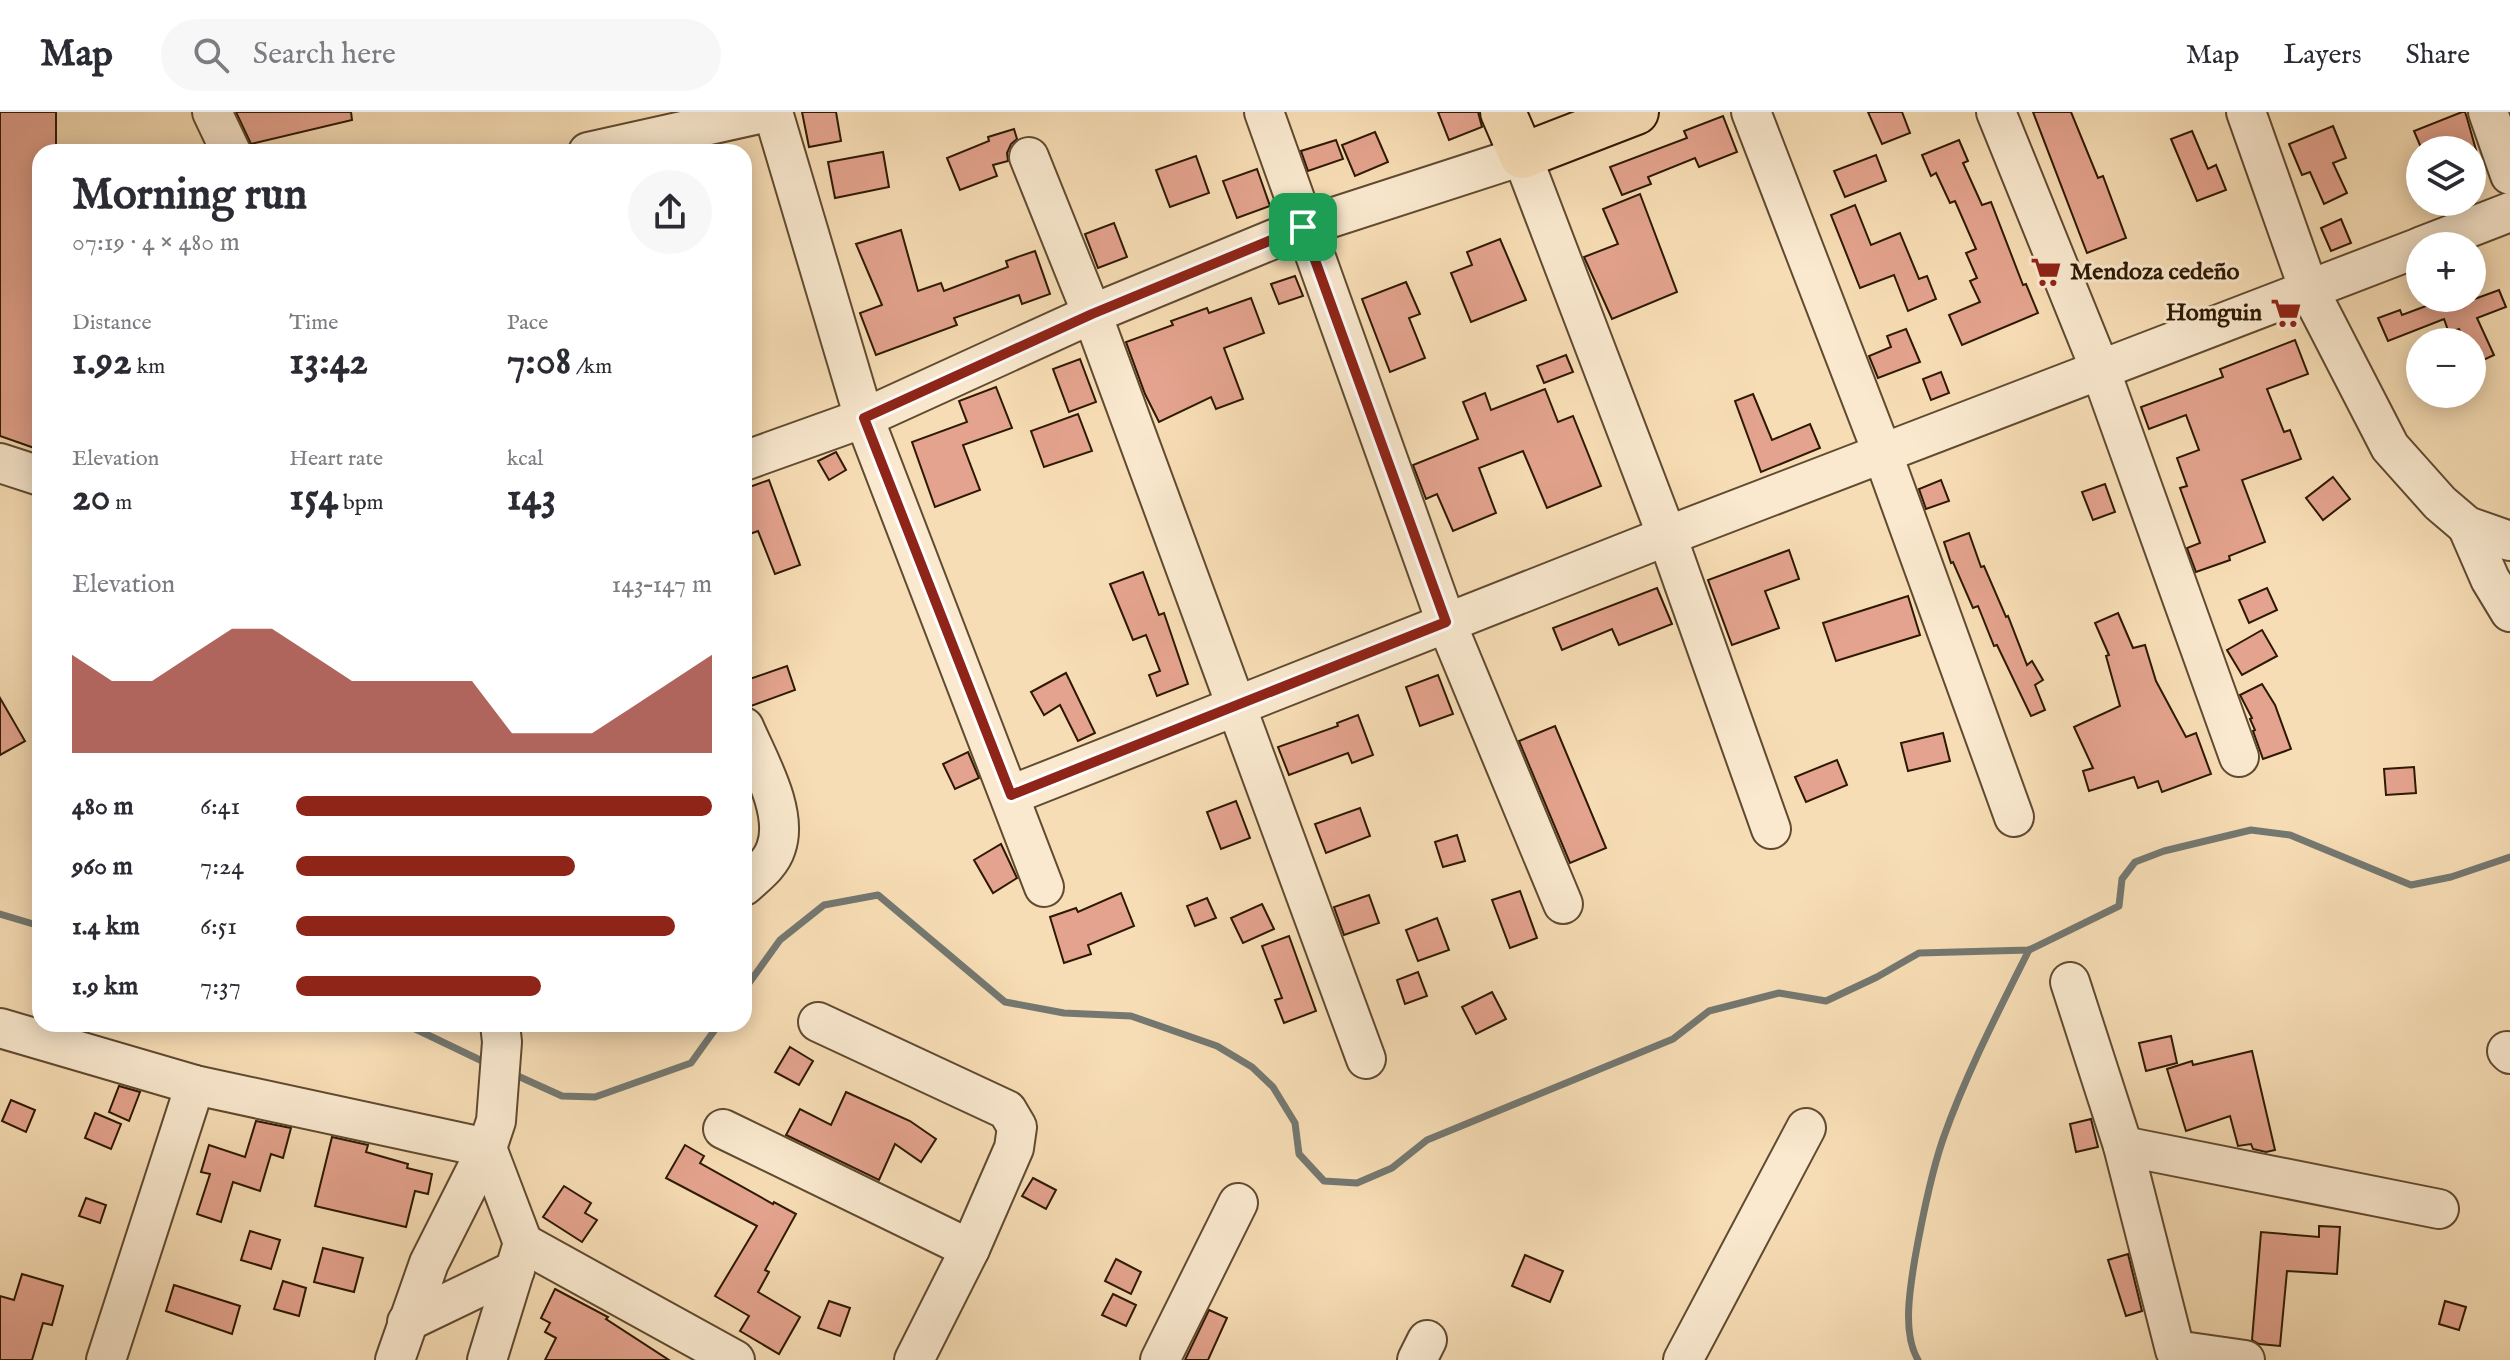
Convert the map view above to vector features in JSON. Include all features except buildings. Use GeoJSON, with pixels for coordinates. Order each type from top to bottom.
{"type":"FeatureCollection","features":[{"type":"Feature","properties":{"kind":"main road"},"geometry":{"type":"LineString","coordinates":[[1503,112],[1522,156],[1636,112]]}},
{"type":"Feature","properties":{"kind":"street"},"geometry":{"type":"LineString","coordinates":[[212,112],[227,144]]}},
{"type":"Feature","properties":{"kind":"street"},"geometry":{"type":"LineString","coordinates":[[624,144],[770,112],[864,418],[1044,887]]}},
{"type":"Feature","properties":{"kind":"street"},"geometry":{"type":"LineString","coordinates":[[1264,112],[1446,622],[1563,904]]}},
{"type":"Feature","properties":{"kind":"street"},"geometry":{"type":"LineString","coordinates":[[1751,112],[1882,452],[2014,817]]}},
{"type":"Feature","properties":{"kind":"street"},"geometry":{"type":"LineString","coordinates":[[1996,112],[2100,369],[2239,757]]}},
{"type":"Feature","properties":{"kind":"street"},"geometry":{"type":"LineString","coordinates":[[2246,112],[2309,290],[2390,447],[2440,503],[2467,526],[2510,541]]}},
{"type":"Feature","properties":{"kind":"street"},"geometry":{"type":"LineString","coordinates":[[2488,112],[2510,175]]}},
{"type":"Feature","properties":{"kind":"street"},"geometry":{"type":"LineString","coordinates":[[752,458],[864,418],[1092,314],[1303,227],[1522,156],[1667,536],[1771,829]]}},
{"type":"Feature","properties":{"kind":"street"},"geometry":{"type":"LineString","coordinates":[[1029,157],[1092,314],[1366,1059]]}},
{"type":"Feature","properties":{"kind":"street"},"geometry":{"type":"LineString","coordinates":[[2458,232],[2510,212]]}},
{"type":"Feature","properties":{"kind":"street"},"geometry":{"type":"LineString","coordinates":[[1011,795],[1882,452],[2406,252]]}},
{"type":"Feature","properties":{"kind":"street"},"geometry":{"type":"LineString","coordinates":[[0,463],[32,473]]}},
{"type":"Feature","properties":{"kind":"street"},"geometry":{"type":"LineString","coordinates":[[2467,526],[2490,579],[2510,612]]}},
{"type":"Feature","properties":{"kind":"street"},"geometry":{"type":"LineString","coordinates":[[752,745],[772,791],[780,826],[776,848],[765,866],[752,878]]}},
{"type":"Feature","properties":{"kind":"street"},"geometry":{"type":"LineString","coordinates":[[2070,982],[2123,1146],[2175,1350],[2245,1360]]}},
{"type":"Feature","properties":{"kind":"street"},"geometry":{"type":"LineString","coordinates":[[818,1022],[1007,1110],[1017,1127],[1014,1148],[970,1249],[914,1360]]}},
{"type":"Feature","properties":{"kind":"street"},"geometry":{"type":"LineString","coordinates":[[0,1028],[195,1085],[487,1148]]}},
{"type":"Feature","properties":{"kind":"street"},"geometry":{"type":"LineString","coordinates":[[395,1360],[429,1263],[487,1148],[496,1121],[501,1032]]}},
{"type":"Feature","properties":{"kind":"street"},"geometry":{"type":"LineString","coordinates":[[106,1360],[195,1085]]}},
{"type":"Feature","properties":{"kind":"street"},"geometry":{"type":"LineString","coordinates":[[1683,1360],[1806,1128]]}},
{"type":"Feature","properties":{"kind":"street"},"geometry":{"type":"LineString","coordinates":[[723,1129],[970,1249]]}},
{"type":"Feature","properties":{"kind":"street"},"geometry":{"type":"LineString","coordinates":[[2123,1146],[2439,1209]]}},
{"type":"Feature","properties":{"kind":"street"},"geometry":{"type":"LineString","coordinates":[[487,1148],[519,1256],[487,1360]]}},
{"type":"Feature","properties":{"kind":"street"},"geometry":{"type":"LineString","coordinates":[[1160,1360],[1238,1203]]}},
{"type":"Feature","properties":{"kind":"street"},"geometry":{"type":"LineString","coordinates":[[407,1322],[519,1256]]}},
{"type":"Feature","properties":{"kind":"street"},"geometry":{"type":"LineString","coordinates":[[519,1256],[725,1358]]}},
{"type":"Feature","properties":{"kind":"waterway"},"geometry":{"type":"LineString","coordinates":[[752,979],[780,940],[824,905],[878,895],[1005,1002],[1064,1013],[1131,1016],[1217,1046],[1252,1067],[1273,1087],[1295,1123],[1299,1154],[1324,1181],[1357,1183],[1392,1168],[1427,1140],[1673,1039],[1709,1011],[1779,993],[1826,1001],[1919,953],[2029,950],[2119,906],[2122,879],[2135,862],[2164,851],[2251,830],[2290,835],[2411,885],[2451,877],[2510,857]]}},
{"type":"Feature","properties":{"kind":"waterway"},"geometry":{"type":"LineString","coordinates":[[0,914],[32,924]]}},
{"type":"Feature","properties":{"kind":"waterway"},"geometry":{"type":"LineString","coordinates":[[1918,1360],[1910,1337],[1910,1296],[1920,1228],[1934,1168],[1962,1091],[2029,950]]}},
{"type":"Feature","properties":{"kind":"waterway"},"geometry":{"type":"LineString","coordinates":[[422,1032],[480,1060]]}},
{"type":"Feature","properties":{"kind":"waterway"},"geometry":{"type":"LineString","coordinates":[[520,1077],[562,1096],[595,1097],[691,1063],[713,1032]]}},
{"type":"Feature","properties":{"kind":"place","name":"Mendoza cedeño"},"geometry":{"type":"Point","coordinates":[2046,272]}},
{"type":"Feature","properties":{"kind":"place","name":"Homguin"},"geometry":{"type":"Point","coordinates":[2286,313]}},
{"type":"Feature","properties":{"kind":"route"},"geometry":{"type":"LineString","coordinates":[[1303,227],[1446,622],[1011,795],[864,418],[1092,314],[1303,227]]}}]}
